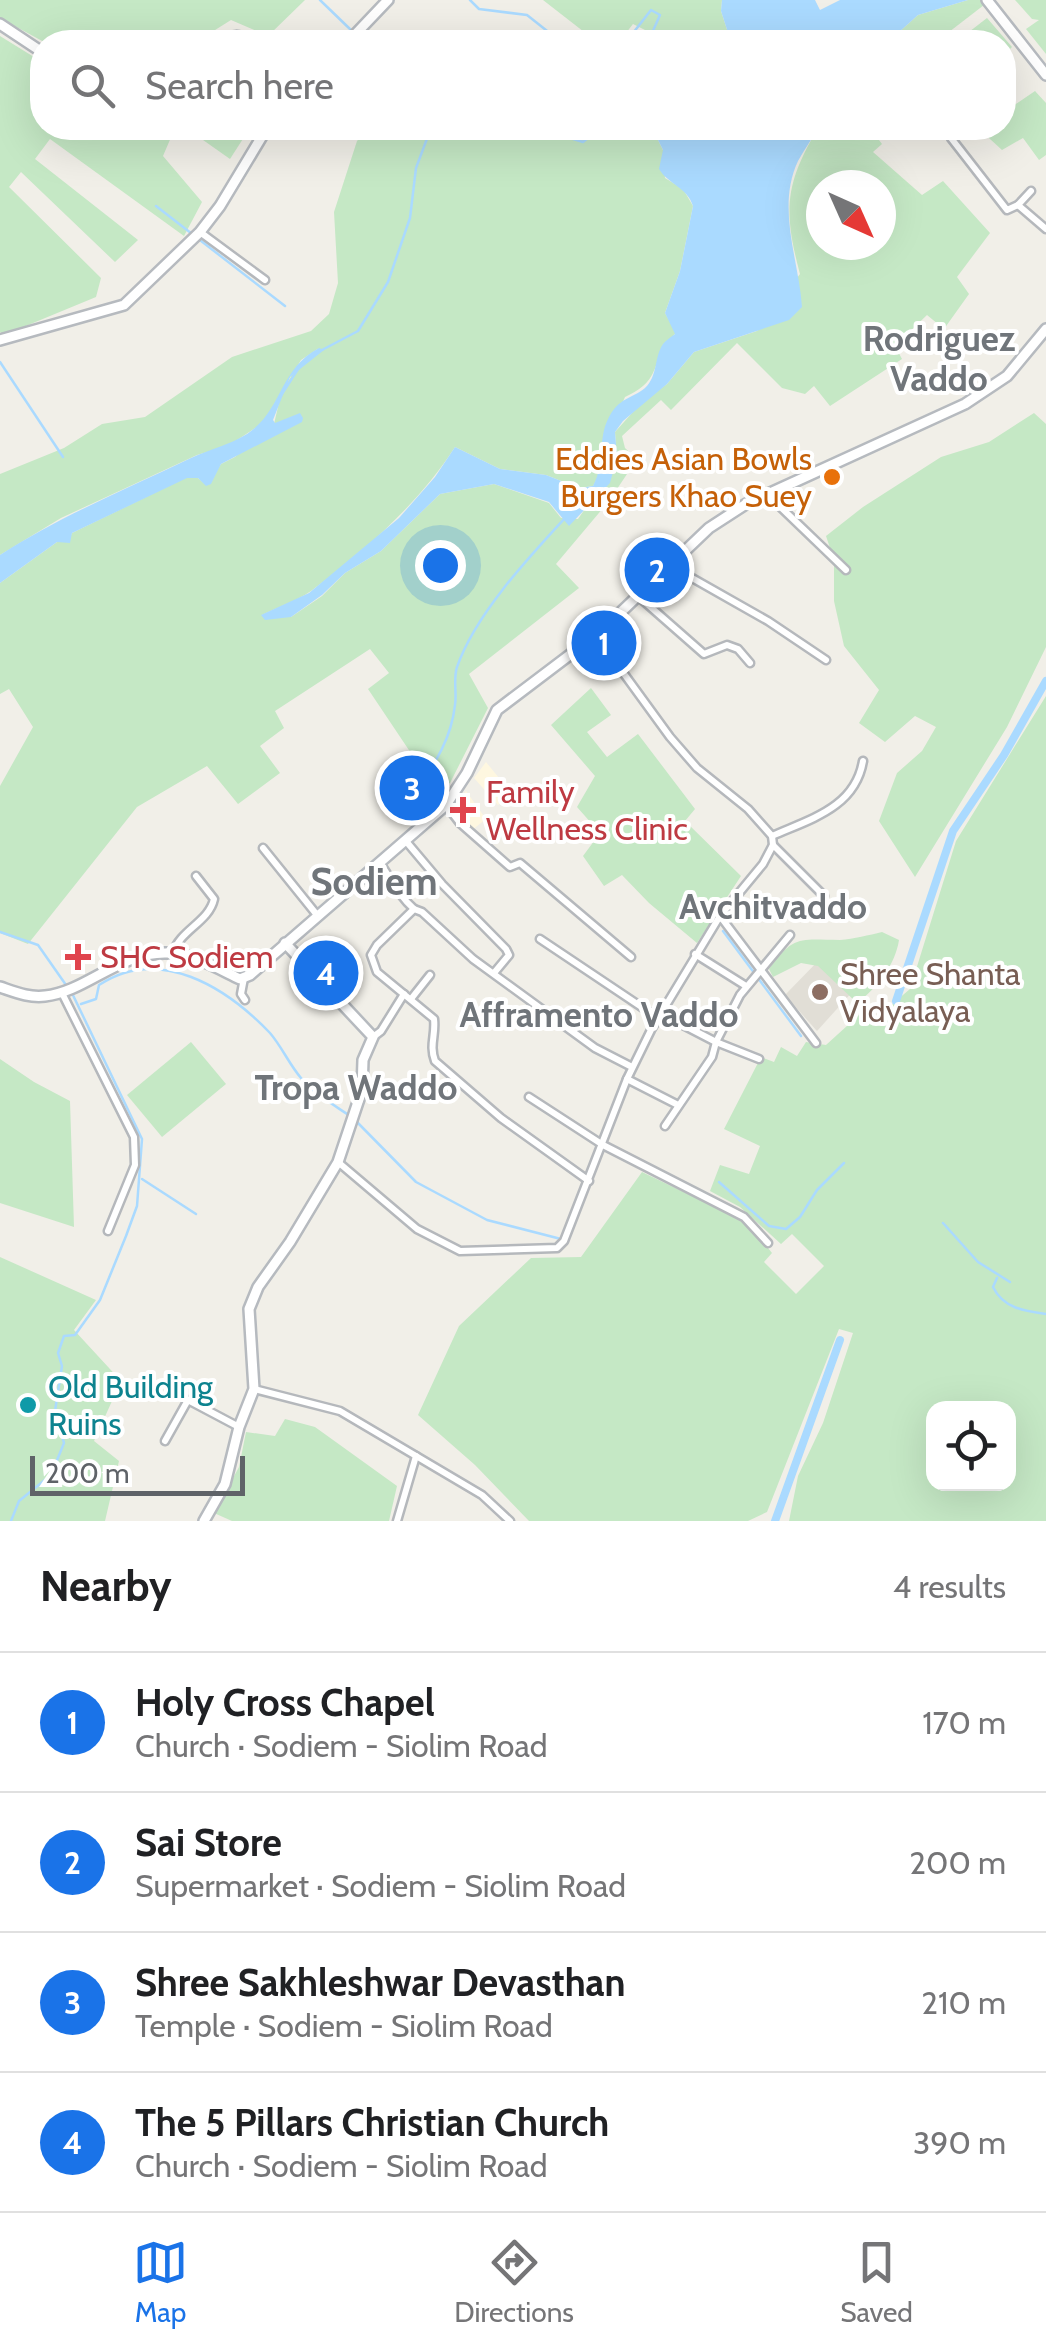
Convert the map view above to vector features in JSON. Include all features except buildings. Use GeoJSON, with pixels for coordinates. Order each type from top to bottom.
{"type":"FeatureCollection","features":[{"type":"Feature","properties":{"kind":"main road"},"geometry":{"type":"LineString","coordinates":[[359,30],[388,0]]}},
{"type":"Feature","properties":{"kind":"main road"},"geometry":{"type":"LineString","coordinates":[[986,0],[1010,30]]}},
{"type":"Feature","properties":{"kind":"main road"},"geometry":{"type":"LineString","coordinates":[[0,24],[30,44]]}},
{"type":"Feature","properties":{"kind":"main road"},"geometry":{"type":"LineString","coordinates":[[1016,38],[1046,75]]}},
{"type":"Feature","properties":{"kind":"main road"},"geometry":{"type":"LineString","coordinates":[[0,340],[124,304],[200,232],[260,140]]}},
{"type":"Feature","properties":{"kind":"main road"},"geometry":{"type":"LineString","coordinates":[[2,991],[48,996],[140,956],[172,953],[244,978],[446,805],[467,774],[497,710],[591,639],[709,528],[767,494],[965,404],[1007,376],[1046,329]]}},
{"type":"Feature","properties":{"kind":"main road"},"geometry":{"type":"LineString","coordinates":[[204,1521],[225,1484],[239,1427],[254,1389],[249,1309],[258,1286],[290,1242],[338,1162],[362,1090],[364,1060],[372,1037],[285,942]]}},
{"type":"Feature","properties":{"kind":"street"},"geometry":{"type":"LineString","coordinates":[[953,140],[1008,210],[1031,192]]}},
{"type":"Feature","properties":{"kind":"street"},"geometry":{"type":"LineString","coordinates":[[1018,205],[1046,229]]}},
{"type":"Feature","properties":{"kind":"street"},"geometry":{"type":"LineString","coordinates":[[200,232],[265,280]]}},
{"type":"Feature","properties":{"kind":"street"},"geometry":{"type":"LineString","coordinates":[[767,494],[846,570]]}},
{"type":"Feature","properties":{"kind":"street"},"geometry":{"type":"LineString","coordinates":[[671,566],[768,621],[826,660]]}},
{"type":"Feature","properties":{"kind":"street"},"geometry":{"type":"LineString","coordinates":[[638,596],[704,654],[727,645],[750,662]]}},
{"type":"Feature","properties":{"kind":"street"},"geometry":{"type":"LineString","coordinates":[[591,639],[612,656],[653,716],[697,768],[748,810],[824,896]]}},
{"type":"Feature","properties":{"kind":"street"},"geometry":{"type":"LineString","coordinates":[[338,1162],[417,1230],[460,1251],[557,1248],[589,1181],[632,1066],[696,954],[720,916],[762,864],[772,841],[834,808],[852,790],[863,760]]}},
{"type":"Feature","properties":{"kind":"street"},"geometry":{"type":"LineString","coordinates":[[446,805],[460,823],[510,866],[520,864],[630,956]]}},
{"type":"Feature","properties":{"kind":"street"},"geometry":{"type":"LineString","coordinates":[[405,840],[506,949],[509,955],[494,973]]}},
{"type":"Feature","properties":{"kind":"street"},"geometry":{"type":"LineString","coordinates":[[263,848],[317,916]]}},
{"type":"Feature","properties":{"kind":"street"},"geometry":{"type":"LineString","coordinates":[[380,862],[399,895],[455,944],[595,1048],[632,1066]]}},
{"type":"Feature","properties":{"kind":"street"},"geometry":{"type":"LineString","coordinates":[[172,953],[176,942],[212,908],[214,899],[196,876]]}},
{"type":"Feature","properties":{"kind":"street"},"geometry":{"type":"LineString","coordinates":[[414,909],[371,955],[377,972],[434,1019],[430,1048],[435,1061],[501,1118],[589,1181]]}},
{"type":"Feature","properties":{"kind":"street"},"geometry":{"type":"LineString","coordinates":[[720,916],[816,1044]]}},
{"type":"Feature","properties":{"kind":"street"},"geometry":{"type":"LineString","coordinates":[[665,1126],[712,1057],[746,986],[790,935]]}},
{"type":"Feature","properties":{"kind":"street"},"geometry":{"type":"LineString","coordinates":[[540,938],[659,1016],[759,1059]]}},
{"type":"Feature","properties":{"kind":"street"},"geometry":{"type":"LineString","coordinates":[[696,954],[746,986]]}},
{"type":"Feature","properties":{"kind":"street"},"geometry":{"type":"LineString","coordinates":[[372,1037],[430,975]]}},
{"type":"Feature","properties":{"kind":"street"},"geometry":{"type":"LineString","coordinates":[[244,978],[240,994],[244,1000]]}},
{"type":"Feature","properties":{"kind":"street"},"geometry":{"type":"LineString","coordinates":[[66,989],[134,1138],[135,1165],[108,1231]]}},
{"type":"Feature","properties":{"kind":"street"},"geometry":{"type":"LineString","coordinates":[[627,1079],[678,1105]]}},
{"type":"Feature","properties":{"kind":"street"},"geometry":{"type":"LineString","coordinates":[[529,1097],[602,1145],[744,1218],[768,1242]]}},
{"type":"Feature","properties":{"kind":"street"},"geometry":{"type":"LineString","coordinates":[[254,1389],[340,1412],[482,1495],[510,1521]]}},
{"type":"Feature","properties":{"kind":"street"},"geometry":{"type":"LineString","coordinates":[[165,1440],[188,1400],[239,1427]]}},
{"type":"Feature","properties":{"kind":"street"},"geometry":{"type":"LineString","coordinates":[[397,1521],[416,1456]]}},
{"type":"Feature","properties":{"kind":"shaded area"},"geometry":{"type":"Polygon","coordinates":[[[486,762],[512,794],[498,805],[474,778],[486,762]]]}},
{"type":"Feature","properties":{"kind":"shaded area"},"geometry":{"type":"Polygon","coordinates":[[[466,791],[486,819],[471,831],[453,809],[466,791]]]}},
{"type":"Feature","properties":{"kind":"shaded area","name":"Shree Shanta Vidyalaya"},"geometry":{"type":"Polygon","coordinates":[[[822,957],[854,990],[817,1031],[785,995],[822,957]]]}},
{"type":"Feature","properties":{"kind":"green space"},"geometry":{"type":"Polygon","coordinates":[[[0,0],[305,0],[274,30],[254,30],[231,20],[215,30],[30,30],[30,34],[0,18],[0,0]]]}},
{"type":"Feature","properties":{"kind":"green space"},"geometry":{"type":"Polygon","coordinates":[[[543,0],[722,0],[727,30],[645,30],[633,24],[628,30],[582,30],[543,0]]]}},
{"type":"Feature","properties":{"kind":"green space"},"geometry":{"type":"Polygon","coordinates":[[[968,0],[980,0],[984,5],[952,30],[901,30],[918,15],[968,0]]]}},
{"type":"Feature","properties":{"kind":"green space"},"geometry":{"type":"Polygon","coordinates":[[[1015,0],[1046,0],[1046,54],[1026,29],[1039,20],[1032,19],[1015,0]]]}},
{"type":"Feature","properties":{"kind":"green space"},"geometry":{"type":"Polygon","coordinates":[[[987,18],[997,30],[972,30],[987,18]]]}},
{"type":"Feature","properties":{"kind":"green space"},"geometry":{"type":"Polygon","coordinates":[[[0,36],[30,55],[30,140],[49,140],[35,159],[138,240],[115,262],[21,172],[9,187],[101,278],[96,297],[4,335],[0,332],[0,36]]]}},
{"type":"Feature","properties":{"kind":"green space"},"geometry":{"type":"Polygon","coordinates":[[[1035,91],[1046,103],[1046,155],[1039,160],[1023,138],[1002,150],[991,140],[1016,140],[1016,104],[1035,91]]]}},
{"type":"Feature","properties":{"kind":"green space"},"geometry":{"type":"Polygon","coordinates":[[[51,140],[170,140],[163,156],[202,202],[184,236],[51,140]]]}},
{"type":"Feature","properties":{"kind":"green space"},"geometry":{"type":"Polygon","coordinates":[[[203,140],[242,140],[230,159],[203,140]]]}},
{"type":"Feature","properties":{"kind":"green space"},"geometry":{"type":"Polygon","coordinates":[[[358,140],[658,140],[663,150],[665,178],[683,189],[693,206],[680,271],[665,313],[676,333],[667,342],[646,383],[625,397],[602,449],[603,469],[593,486],[579,488],[546,475],[500,469],[455,447],[425,488],[371,543],[311,591],[262,615],[291,617],[322,596],[345,573],[381,551],[440,494],[494,484],[549,503],[561,518],[578,519],[612,472],[615,432],[641,403],[667,384],[694,352],[757,331],[800,274],[791,232],[790,198],[811,140],[879,140],[882,144],[873,152],[894,170],[806,170],[806,260],[896,260],[896,172],[922,195],[943,181],[990,233],[957,277],[969,294],[944,329],[927,315],[895,346],[902,359],[830,406],[814,386],[805,394],[782,388],[737,343],[671,410],[661,400],[622,436],[625,448],[637,459],[609,501],[556,564],[579,588],[469,674],[488,708],[450,783],[435,789],[368,689],[389,673],[370,649],[275,711],[284,728],[260,746],[280,773],[238,804],[207,766],[137,807],[28,944],[0,933],[0,786],[33,727],[9,689],[0,694],[0,583],[72,533],[187,477],[198,478],[206,485],[221,464],[274,424],[285,387],[263,423],[228,446],[197,455],[61,518],[0,555],[0,474],[64,448],[102,424],[145,417],[232,357],[311,331],[329,314],[338,283],[334,212],[358,140]],[[319,348],[301,360],[292,375],[319,348]]]}},
{"type":"Feature","properties":{"kind":"green space"},"geometry":{"type":"Polygon","coordinates":[[[1034,413],[1046,424],[1046,647],[1007,727],[915,877],[879,821],[897,773],[922,751],[936,727],[915,716],[885,742],[859,723],[879,690],[844,646],[834,601],[834,560],[826,536],[941,457],[989,442],[1034,413]]]}},
{"type":"Feature","properties":{"kind":"green space"},"geometry":{"type":"Polygon","coordinates":[[[591,688],[611,715],[587,732],[607,757],[638,734],[695,809],[685,821],[741,876],[697,943],[622,875],[604,886],[583,856],[600,833],[577,807],[595,776],[551,725],[591,688]]]}},
{"type":"Feature","properties":{"kind":"green space"},"geometry":{"type":"Polygon","coordinates":[[[1046,696],[1046,1521],[789,1521],[798,1476],[823,1423],[853,1333],[839,1329],[767,1512],[748,1521],[529,1521],[475,1465],[418,1415],[459,1326],[531,1258],[581,1257],[642,1172],[748,1223],[772,1253],[764,1262],[796,1294],[824,1266],[792,1234],[781,1244],[740,1207],[710,1191],[720,1165],[749,1174],[760,1146],[724,1129],[761,1057],[774,1062],[781,1047],[797,1056],[806,1042],[826,1045],[859,1015],[877,1017],[910,989],[956,841],[1046,696]]]}},
{"type":"Feature","properties":{"kind":"green space"},"geometry":{"type":"Polygon","coordinates":[[[882,932],[899,940],[894,958],[872,990],[857,1003],[818,966],[801,963],[773,977],[769,969],[799,941],[882,932]]]}},
{"type":"Feature","properties":{"kind":"green space"},"geometry":{"type":"Polygon","coordinates":[[[191,1042],[226,1084],[162,1137],[127,1095],[191,1042]]]}},
{"type":"Feature","properties":{"kind":"green space"},"geometry":{"type":"Polygon","coordinates":[[[0,1059],[70,1101],[74,1227],[0,1203],[0,1059]]]}},
{"type":"Feature","properties":{"kind":"green space"},"geometry":{"type":"Polygon","coordinates":[[[0,1257],[96,1300],[74,1330],[121,1381],[94,1441],[119,1461],[105,1521],[0,1521],[0,1257]]]}},
{"type":"Feature","properties":{"kind":"green space"},"geometry":{"type":"Polygon","coordinates":[[[285,1419],[315,1427],[397,1486],[389,1521],[232,1521],[214,1513],[239,1467],[246,1432],[275,1436],[285,1419]]]}},
{"type":"Feature","properties":{"kind":"water"},"geometry":{"type":"Polygon","coordinates":[[[722,0],[815,0],[820,10],[840,0],[968,0],[918,15],[901,30],[727,30],[722,0]]]}},
{"type":"Feature","properties":{"kind":"water"},"geometry":{"type":"Polygon","coordinates":[[[658,140],[811,140],[798,161],[789,197],[802,307],[789,320],[694,352],[667,384],[615,432],[617,457],[610,483],[569,526],[549,502],[494,484],[440,494],[381,551],[345,573],[322,595],[291,617],[265,620],[261,615],[309,593],[399,518],[455,447],[500,469],[546,475],[579,488],[593,486],[609,417],[621,402],[649,383],[660,349],[675,334],[665,313],[680,271],[693,206],[687,194],[659,169],[663,150],[658,140]]]}},
{"type":"Feature","properties":{"kind":"water"},"geometry":{"type":"Polygon","coordinates":[[[319,348],[324,350],[290,377],[273,420],[275,423],[300,413],[302,422],[221,464],[211,484],[206,486],[198,478],[187,478],[72,533],[70,543],[57,542],[0,583],[0,555],[23,541],[247,434],[268,414],[288,379],[296,367],[319,348]]]}},
{"type":"Feature","properties":{"kind":"waterway"},"geometry":{"type":"LineString","coordinates":[[320,0],[351,30]]}},
{"type":"Feature","properties":{"kind":"waterway"},"geometry":{"type":"LineString","coordinates":[[470,0],[479,9],[527,15],[546,30]]}},
{"type":"Feature","properties":{"kind":"waterway"},"geometry":{"type":"LineString","coordinates":[[635,30],[651,10],[660,15],[653,30]]}},
{"type":"Feature","properties":{"kind":"waterway"},"geometry":{"type":"LineString","coordinates":[[322,350],[358,331],[388,282],[410,218],[416,168],[426,140]]}},
{"type":"Feature","properties":{"kind":"waterway"},"geometry":{"type":"LineString","coordinates":[[577,140],[585,140]]}},
{"type":"Feature","properties":{"kind":"waterway"},"geometry":{"type":"LineString","coordinates":[[156,206],[285,306]]}},
{"type":"Feature","properties":{"kind":"waterway"},"geometry":{"type":"LineString","coordinates":[[0,362],[63,457]]}},
{"type":"Feature","properties":{"kind":"waterway"},"geometry":{"type":"LineString","coordinates":[[280,397],[300,366]]}},
{"type":"Feature","properties":{"kind":"waterway"},"geometry":{"type":"LineString","coordinates":[[414,785],[429,770],[447,738],[455,705],[457,667],[476,627],[565,518]]}},
{"type":"Feature","properties":{"kind":"waterway"},"geometry":{"type":"LineString","coordinates":[[896,1001],[953,831],[1004,755],[1046,681]]}},
{"type":"Feature","properties":{"kind":"waterway"},"geometry":{"type":"LineString","coordinates":[[723,931],[801,1036]]}},
{"type":"Feature","properties":{"kind":"waterway"},"geometry":{"type":"LineString","coordinates":[[0,932],[38,945],[66,985]]}},
{"type":"Feature","properties":{"kind":"waterway"},"geometry":{"type":"LineString","coordinates":[[81,1004],[96,999],[99,985],[122,974],[168,970],[190,977],[233,1000],[252,1016],[274,1038],[306,1083],[350,1116]]}},
{"type":"Feature","properties":{"kind":"waterway"},"geometry":{"type":"LineString","coordinates":[[11,1521],[19,1501],[51,1475],[64,1443],[55,1411],[62,1366],[58,1353],[64,1336],[75,1335],[100,1300],[137,1206],[142,1139],[71,991]]}},
{"type":"Feature","properties":{"kind":"waterway"},"geometry":{"type":"LineString","coordinates":[[356,1121],[416,1182],[487,1220],[561,1239]]}},
{"type":"Feature","properties":{"kind":"waterway"},"geometry":{"type":"LineString","coordinates":[[719,1182],[769,1226],[786,1229],[844,1163]]}},
{"type":"Feature","properties":{"kind":"waterway"},"geometry":{"type":"LineString","coordinates":[[142,1179],[196,1214]]}},
{"type":"Feature","properties":{"kind":"waterway"},"geometry":{"type":"LineString","coordinates":[[943,1223],[978,1262],[1010,1282]]}},
{"type":"Feature","properties":{"kind":"waterway"},"geometry":{"type":"LineString","coordinates":[[997,1278],[993,1287],[1002,1300],[1022,1310],[1046,1314]]}},
{"type":"Feature","properties":{"kind":"waterway"},"geometry":{"type":"LineString","coordinates":[[775,1521],[840,1340]]}},
{"type":"Feature","properties":{"kind":"place","name":"Eddies Asian Bowls Burgers Khao Suey"},"geometry":{"type":"Point","coordinates":[832,477]}},
{"type":"Feature","properties":{"kind":"place","name":"Sai Store"},"geometry":{"type":"Point","coordinates":[657,570]}},
{"type":"Feature","properties":{"kind":"place","name":"Holy Cross Chapel"},"geometry":{"type":"Point","coordinates":[604,643]}},
{"type":"Feature","properties":{"kind":"place","name":"Shree Sakhleshwar Devasthan"},"geometry":{"type":"Point","coordinates":[412,788]}},
{"type":"Feature","properties":{"kind":"place","name":"Family Wellness Clinic"},"geometry":{"type":"Point","coordinates":[463,810]}},
{"type":"Feature","properties":{"kind":"place","name":"SHC Sodiem"},"geometry":{"type":"Point","coordinates":[78,957]}},
{"type":"Feature","properties":{"kind":"place","name":"The 5 Pillars Christian Church"},"geometry":{"type":"Point","coordinates":[326,973]}},
{"type":"Feature","properties":{"kind":"place","name":"Shree Shanta Vidyalaya"},"geometry":{"type":"Point","coordinates":[820,992]}},
{"type":"Feature","properties":{"kind":"place","name":"Old Building Ruins"},"geometry":{"type":"Point","coordinates":[28,1405]}},
{"type":"Feature","properties":{"kind":"district","name":"Rodriguez Vaddo"},"geometry":{"type":"Point","coordinates":[939,359]}},
{"type":"Feature","properties":{"kind":"district","name":"Sodiem"},"geometry":{"type":"Point","coordinates":[374,882]}},
{"type":"Feature","properties":{"kind":"district","name":"Avchitvaddo"},"geometry":{"type":"Point","coordinates":[773,907]}},
{"type":"Feature","properties":{"kind":"district","name":"Afframento Vaddo"},"geometry":{"type":"Point","coordinates":[599,1015]}},
{"type":"Feature","properties":{"kind":"district","name":"Tropa Waddo"},"geometry":{"type":"Point","coordinates":[356,1088]}}]}
